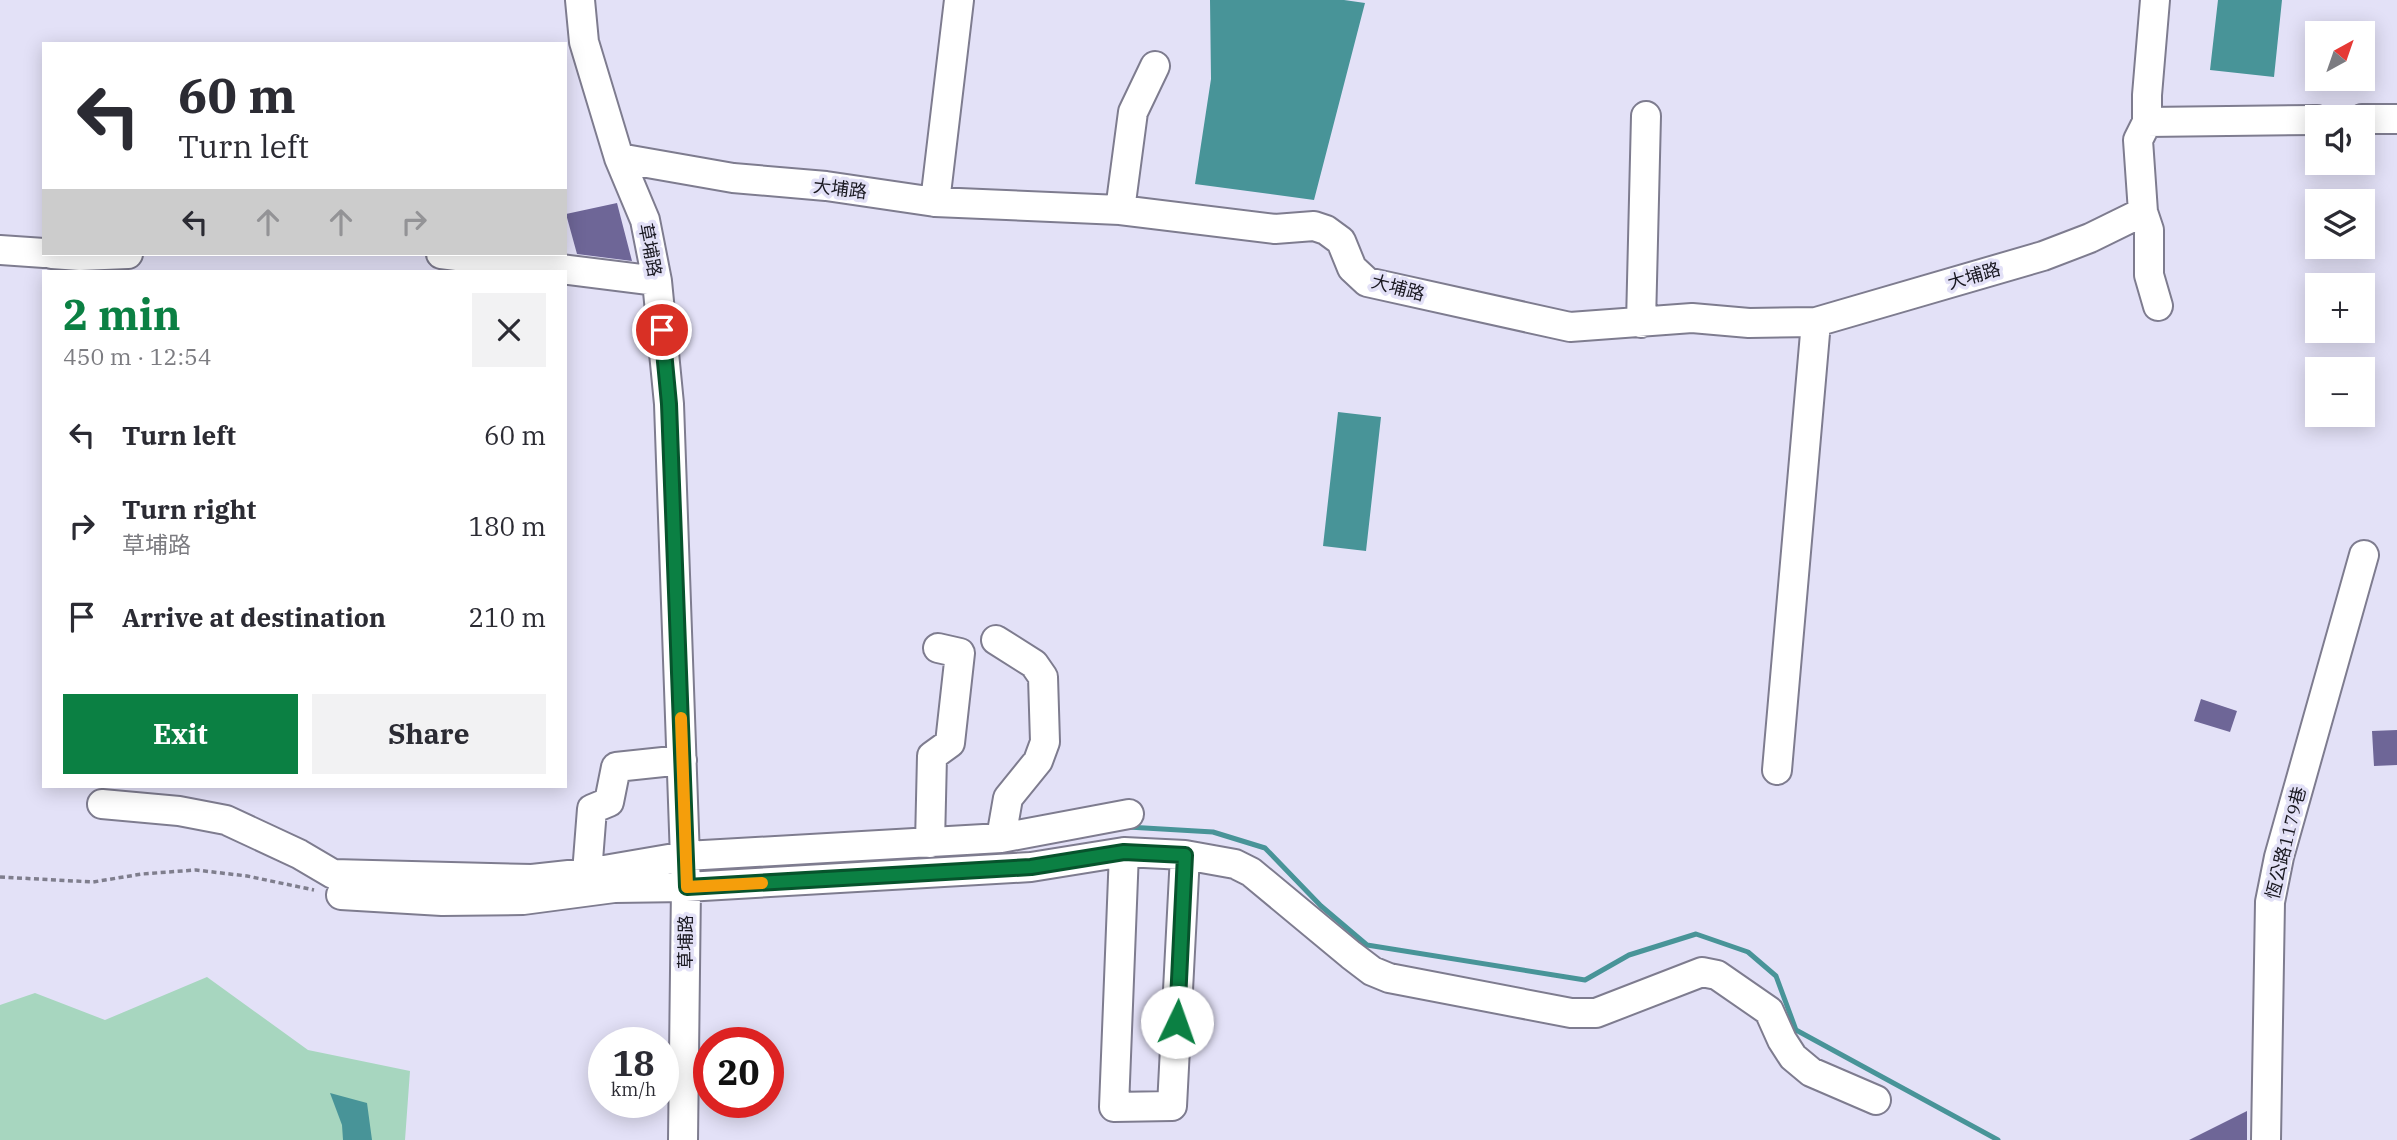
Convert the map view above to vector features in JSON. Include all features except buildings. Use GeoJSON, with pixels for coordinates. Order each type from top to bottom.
{"type":"FeatureCollection","features":[{"type":"Feature","properties":{"kind":"street","name":"草埔路"},"geometry":{"type":"LineString","coordinates":[[580,0],[584,42],[619,158],[645,220],[657,281],[669,404],[687,887],[683,1140]]}},
{"type":"Feature","properties":{"kind":"street"},"geometry":{"type":"LineString","coordinates":[[935,202],[959,0]]}},
{"type":"Feature","properties":{"kind":"street"},"geometry":{"type":"LineString","coordinates":[[2155,0],[2147,122],[2138,141],[2143,212],[2149,230],[2149,275],[2158,306]]}},
{"type":"Feature","properties":{"kind":"street"},"geometry":{"type":"LineString","coordinates":[[1120,210],[1133,112],[1155,66]]}},
{"type":"Feature","properties":{"kind":"street"},"geometry":{"type":"LineString","coordinates":[[1642,323],[1646,116]]}},
{"type":"Feature","properties":{"kind":"street"},"geometry":{"type":"LineString","coordinates":[[2375,119],[2397,118]]}},
{"type":"Feature","properties":{"kind":"street"},"geometry":{"type":"LineString","coordinates":[[2147,122],[2305,120]]}},
{"type":"Feature","properties":{"kind":"street","name":"大埔路"},"geometry":{"type":"LineString","coordinates":[[619,158],[733,178],[826,186],[935,202],[1120,210],[1275,229],[1314,226],[1326,230],[1340,241],[1352,268],[1367,282],[1570,327],[1692,318],[1749,323],[1816,322],[2043,256],[2090,238],[2143,212]]}},
{"type":"Feature","properties":{"kind":"street"},"geometry":{"type":"LineString","coordinates":[[0,250],[42,253]]}},
{"type":"Feature","properties":{"kind":"street"},"geometry":{"type":"LineString","coordinates":[[457,256],[657,281]]}},
{"type":"Feature","properties":{"kind":"street"},"geometry":{"type":"LineString","coordinates":[[1777,770],[1816,322]]}},
{"type":"Feature","properties":{"kind":"street","name":"恆公路1179巷"},"geometry":{"type":"LineString","coordinates":[[2266,1140],[2270,902],[2279,857],[2364,555]]}},
{"type":"Feature","properties":{"kind":"street"},"geometry":{"type":"LineString","coordinates":[[996,640],[1034,664],[1044,677],[1045,743],[1038,761],[1008,797],[1000,838]]}},
{"type":"Feature","properties":{"kind":"street"},"geometry":{"type":"LineString","coordinates":[[930,843],[932,756],[950,743],[960,653],[938,648]]}},
{"type":"Feature","properties":{"kind":"street"},"geometry":{"type":"LineString","coordinates":[[587,873],[592,808],[609,802],[616,767],[682,760]]}},
{"type":"Feature","properties":{"kind":"street"},"geometry":{"type":"LineString","coordinates":[[102,804],[179,811],[226,820],[299,854],[333,874],[532,879],[587,873],[686,856],[1000,838],[1129,814]]}},
{"type":"Feature","properties":{"kind":"street"},"geometry":{"type":"LineString","coordinates":[[1124,852],[1114,1107],[1172,1106],[1185,855]]}},
{"type":"Feature","properties":{"kind":"street"},"geometry":{"type":"LineString","coordinates":[[341,895],[442,901],[523,900],[614,887],[687,887],[1031,867],[1124,852],[1185,855],[1235,864],[1251,872],[1351,955],[1372,971],[1389,978],[1571,1013],[1596,1013],[1702,972],[1717,975],[1769,1011],[1793,1057],[1811,1072],[1876,1100]]}},
{"type":"Feature","properties":{"kind":"path"},"geometry":{"type":"LineString","coordinates":[[0,877],[93,882],[142,874],[196,870],[341,895]]}},
{"type":"Feature","properties":{"kind":"shaded area"},"geometry":{"type":"Polygon","coordinates":[[[1210,0],[1344,0],[1365,3],[1314,200],[1195,184],[1211,79],[1210,0]]]}},
{"type":"Feature","properties":{"kind":"shaded area"},"geometry":{"type":"Polygon","coordinates":[[[2218,0],[2282,0],[2274,77],[2210,70],[2218,0]]]}},
{"type":"Feature","properties":{"kind":"shaded area"},"geometry":{"type":"Polygon","coordinates":[[[1338,412],[1381,417],[1366,551],[1323,546],[1338,412]]]}},
{"type":"Feature","properties":{"kind":"shaded area"},"geometry":{"type":"Polygon","coordinates":[[[207,977],[308,1050],[410,1071],[405,1140],[0,1140],[0,1005],[35,993],[105,1020],[207,977]]]}},
{"type":"Feature","properties":{"kind":"shaded area"},"geometry":{"type":"Polygon","coordinates":[[[330,1093],[367,1103],[372,1140],[343,1140],[342,1125],[330,1093]]]}},
{"type":"Feature","properties":{"kind":"waterway"},"geometry":{"type":"LineString","coordinates":[[1128,827],[1213,832],[1265,848],[1321,906],[1367,945],[1585,980],[1629,955],[1696,934],[1748,952],[1776,976],[1796,1030],[1998,1140]]}},
{"type":"Feature","properties":{"kind":"slow traffic"},"geometry":{"type":"LineString","coordinates":[[681,718],[687,887],[762,883]]}},
{"type":"Feature","properties":{"kind":"route"},"geometry":{"type":"LineString","coordinates":[[662,330],[669,404],[687,887],[1031,867],[1124,852],[1185,855],[1177,1022]]}}]}
